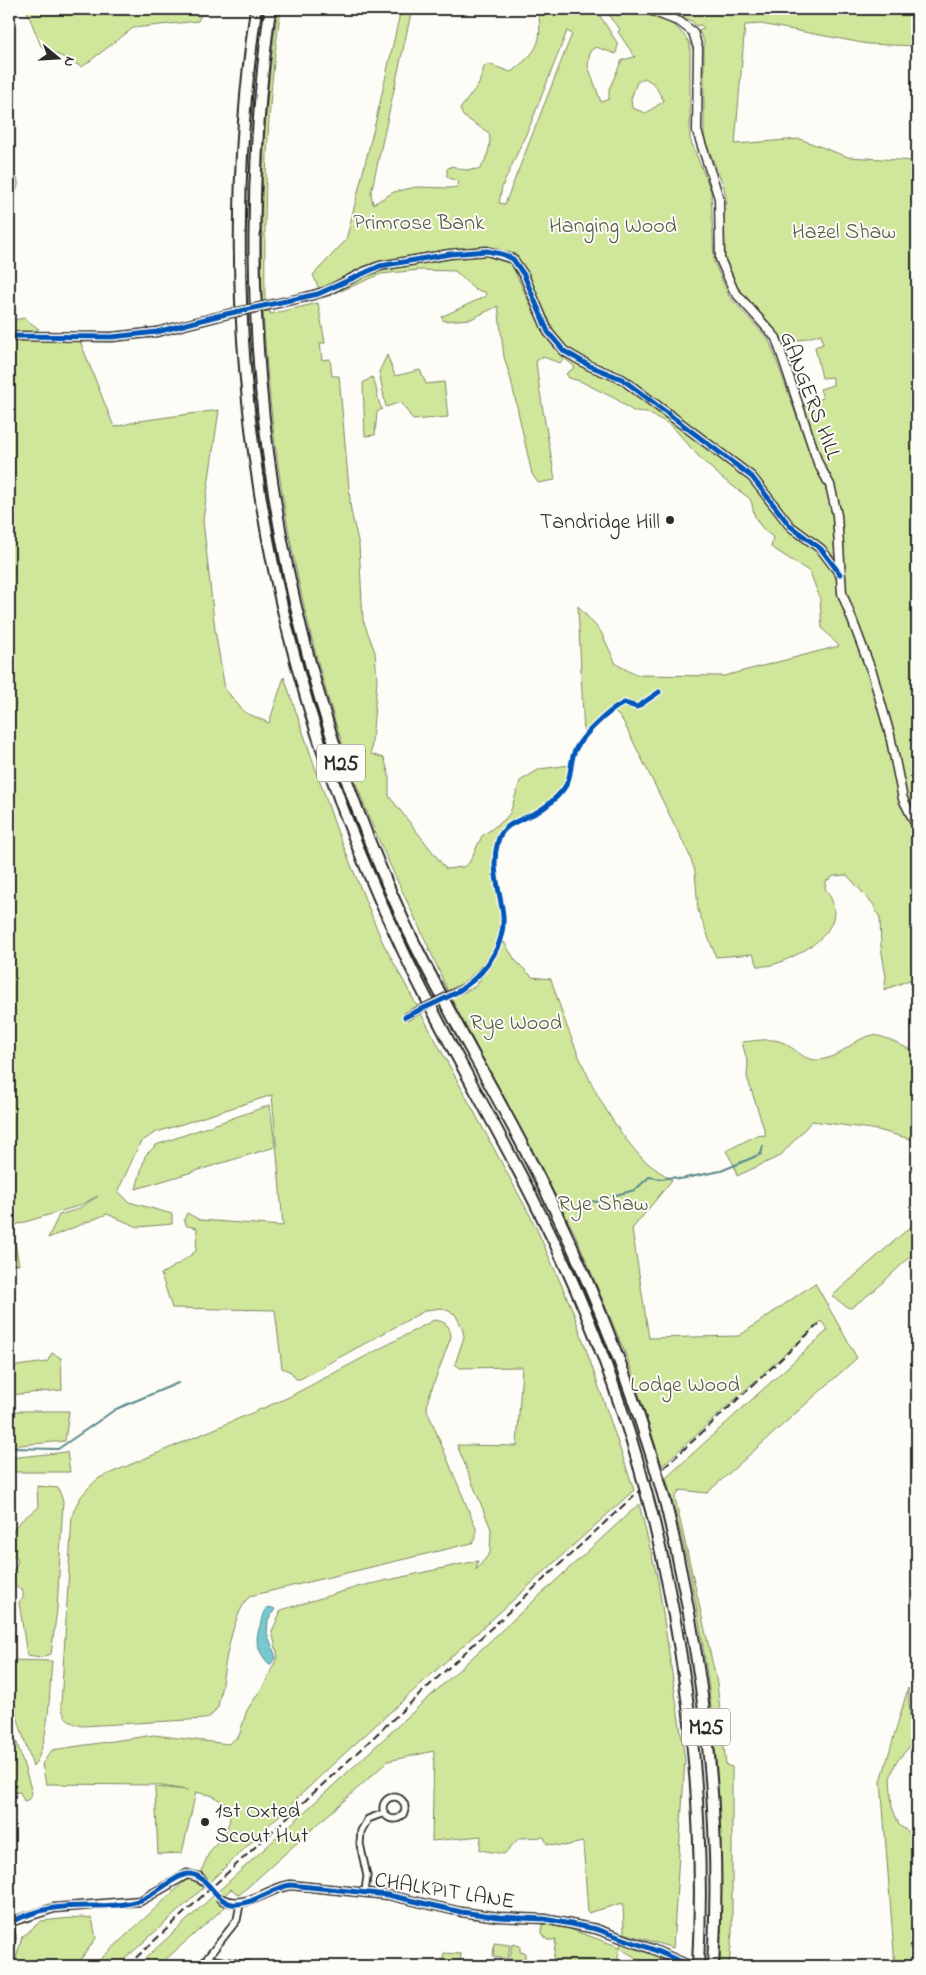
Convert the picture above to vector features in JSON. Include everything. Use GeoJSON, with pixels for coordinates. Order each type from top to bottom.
{"type":"FeatureCollection","features":[{"type":"Feature","properties":{"kind":"highway","name":"M25"},"geometry":{"type":"LineString","coordinates":[[256,9],[247,84],[242,153],[239,235],[241,323],[257,481],[269,551],[292,651],[337,795],[366,871],[419,985],[536,1205],[564,1263],[603,1356],[639,1466],[678,1629],[692,1732],[700,1860],[698,1966]]}},
{"type":"Feature","properties":{"kind":"highway","name":"M25"},"geometry":{"type":"LineString","coordinates":[[270,9],[255,163],[253,260],[256,329],[273,489],[284,552],[308,653],[345,776],[383,874],[420,954],[524,1149],[567,1235],[610,1336],[653,1460],[665,1501],[690,1614],[707,1741],[714,1837],[713,1961]]}},
{"type":"Feature","properties":{"kind":"street","name":"GANGERS HILL"},"geometry":{"type":"LineString","coordinates":[[647,9],[680,22],[693,32],[698,48],[697,132],[719,198],[720,258],[734,291],[768,328],[780,349],[818,464],[830,485],[837,515],[842,593],[873,675],[903,799],[917,827]]}},
{"type":"Feature","properties":{"kind":"street"},"geometry":{"type":"LineString","coordinates":[[9,336],[112,337],[157,332],[327,291],[380,266],[450,254],[487,251],[513,259],[524,275],[548,332],[564,351],[590,366],[622,379],[752,477],[790,526],[821,549],[840,574]]}},
{"type":"Feature","properties":{"kind":"street"},"geometry":{"type":"LineString","coordinates":[[406,1016],[463,988]]}},
{"type":"Feature","properties":{"kind":"street"},"geometry":{"type":"LineString","coordinates":[[365,1892],[367,1876],[360,1844],[361,1831],[368,1819],[384,1813]]}},
{"type":"Feature","properties":{"kind":"street"},"geometry":{"type":"LineString","coordinates":[[9,1952],[9,1921],[54,1908],[140,1901],[188,1874],[199,1877],[203,1882]]}},
{"type":"Feature","properties":{"kind":"street","name":"CHALKPIT LANE"},"geometry":{"type":"LineString","coordinates":[[240,1904],[280,1887],[290,1885],[365,1892],[412,1899],[486,1916],[545,1920],[596,1929],[652,1948],[691,1966]]}},
{"type":"Feature","properties":{"kind":"street"},"geometry":{"type":"LineString","coordinates":[[201,1966],[237,1920],[240,1904],[230,1904],[221,1899]]}},
{"type":"Feature","properties":{"kind":"street"},"geometry":{"type":"LineString","coordinates":[[208,1959],[255,1966]]}},
{"type":"Feature","properties":{"kind":"green space","name":"Hanging Wood"},"geometry":{"type":"Polygon","coordinates":[[[632,8],[647,11],[662,17],[681,32],[690,44],[690,139],[711,191],[714,262],[729,296],[769,340],[815,467],[827,487],[837,538],[836,564],[791,524],[775,501],[752,476],[605,370],[575,355],[561,344],[528,278],[511,254],[483,248],[379,263],[354,272],[320,291],[313,275],[346,240],[401,9],[412,9],[371,193],[373,204],[394,192],[416,187],[457,187],[459,182],[447,177],[447,169],[452,166],[464,170],[480,169],[488,151],[489,133],[463,116],[460,109],[479,84],[484,67],[488,64],[511,72],[533,52],[539,39],[540,31],[538,9],[599,9],[600,16],[618,44],[616,54],[596,47],[590,51],[588,66],[601,102],[609,99],[609,89],[622,60],[635,57],[618,32],[620,29],[611,19],[608,9],[632,8]],[[567,31],[531,123],[502,187],[499,203],[505,204],[572,34],[567,31]],[[645,78],[637,82],[631,99],[632,108],[646,113],[664,101],[654,84],[645,78]]]}},
{"type":"Feature","properties":{"kind":"green space"},"geometry":{"type":"Polygon","coordinates":[[[26,9],[204,9],[198,21],[133,28],[82,67],[41,46],[26,9]]]}},
{"type":"Feature","properties":{"kind":"green space"},"geometry":{"type":"Polygon","coordinates":[[[278,9],[281,9],[269,118],[265,228],[265,301],[262,302],[264,155],[269,82],[278,9]]]}},
{"type":"Feature","properties":{"kind":"green space","name":"Hazel Shaw"},"geometry":{"type":"Polygon","coordinates":[[[658,9],[917,9],[917,46],[868,44],[761,24],[745,25],[735,144],[800,139],[848,157],[917,161],[917,822],[905,797],[845,592],[839,512],[829,472],[824,466],[802,405],[823,398],[820,389],[833,385],[833,377],[822,378],[815,347],[823,344],[821,334],[783,345],[772,326],[736,286],[724,256],[723,218],[727,206],[724,187],[704,138],[704,41],[699,31],[704,28],[701,25],[696,26],[692,21],[658,9]]]}},
{"type":"Feature","properties":{"kind":"green space"},"geometry":{"type":"Polygon","coordinates":[[[9,167],[17,177],[18,185],[9,204],[9,167]]]}},
{"type":"Feature","properties":{"kind":"green space"},"geometry":{"type":"Polygon","coordinates":[[[494,255],[510,261],[537,319],[553,346],[622,382],[670,417],[690,436],[749,478],[788,527],[819,549],[838,577],[873,683],[900,801],[917,835],[917,977],[884,990],[886,977],[881,947],[880,918],[873,904],[847,875],[834,876],[826,881],[825,888],[832,900],[834,911],[832,921],[828,930],[812,945],[792,957],[772,965],[758,966],[753,954],[716,957],[698,910],[695,871],[689,854],[622,719],[612,710],[584,735],[578,606],[601,632],[616,664],[636,675],[724,676],[839,646],[822,628],[820,599],[810,572],[771,547],[773,537],[757,521],[749,498],[722,478],[700,458],[671,425],[646,412],[633,411],[616,399],[580,381],[569,378],[566,374],[575,367],[564,358],[560,363],[543,357],[536,361],[555,480],[538,483],[532,474],[504,357],[498,306],[471,319],[444,321],[441,317],[486,296],[485,292],[475,290],[455,271],[419,270],[381,274],[341,291],[341,288],[358,280],[392,268],[428,260],[494,255]]]}},
{"type":"Feature","properties":{"kind":"green space"},"geometry":{"type":"Polygon","coordinates":[[[318,303],[325,343],[320,343],[322,360],[330,359],[332,376],[339,376],[351,511],[359,545],[363,620],[375,652],[377,680],[371,754],[384,758],[389,775],[389,796],[446,869],[463,867],[469,863],[482,836],[504,820],[510,813],[520,781],[540,769],[570,765],[565,780],[551,799],[538,809],[508,824],[498,836],[493,852],[493,868],[500,914],[500,929],[496,944],[478,970],[448,992],[376,835],[355,781],[319,667],[292,550],[274,432],[263,312],[270,311],[270,314],[318,303]]]}},
{"type":"Feature","properties":{"kind":"green space"},"geometry":{"type":"Polygon","coordinates":[[[24,318],[39,329],[28,334],[9,334],[9,321],[24,318]]]}},
{"type":"Feature","properties":{"kind":"green space"},"geometry":{"type":"Polygon","coordinates":[[[9,340],[80,341],[114,427],[139,421],[219,410],[203,520],[215,630],[225,689],[244,712],[269,723],[284,677],[336,828],[382,941],[534,1223],[573,1311],[634,1490],[332,1765],[198,1893],[117,1966],[93,1966],[185,1881],[191,1879],[199,1885],[206,1879],[200,1874],[208,1855],[227,1828],[230,1815],[229,1806],[213,1796],[196,1792],[182,1853],[158,1854],[155,1787],[187,1790],[156,1785],[46,1784],[42,1764],[52,1750],[154,1735],[228,1744],[239,1736],[247,1710],[264,1685],[278,1656],[272,1632],[281,1610],[361,1586],[478,1561],[476,1570],[490,1553],[491,1529],[457,1445],[517,1446],[522,1367],[460,1368],[455,1364],[464,1337],[462,1327],[455,1314],[442,1308],[426,1310],[300,1379],[296,1379],[291,1372],[282,1368],[275,1310],[172,1308],[161,1274],[196,1251],[197,1228],[187,1226],[184,1220],[187,1213],[200,1220],[283,1226],[272,1095],[154,1133],[140,1143],[118,1191],[129,1202],[172,1214],[172,1224],[138,1227],[107,1214],[48,1238],[59,1215],[78,1209],[98,1196],[78,1206],[12,1226],[19,1265],[14,1264],[9,1270],[9,340]]]}},
{"type":"Feature","properties":{"kind":"green space"},"geometry":{"type":"Polygon","coordinates":[[[387,355],[395,376],[420,370],[426,384],[444,382],[448,417],[413,420],[401,402],[386,407],[379,372],[387,355]]]}},
{"type":"Feature","properties":{"kind":"green space"},"geometry":{"type":"Polygon","coordinates":[[[372,377],[382,409],[377,412],[375,435],[365,436],[363,383],[372,377]]]}},
{"type":"Feature","properties":{"kind":"green space"},"geometry":{"type":"Polygon","coordinates":[[[504,942],[515,960],[532,977],[551,979],[576,1049],[597,1094],[610,1116],[639,1155],[672,1180],[632,1229],[649,1338],[739,1336],[815,1283],[857,1358],[707,1493],[680,1490],[675,1498],[717,1683],[726,1765],[732,1767],[732,1933],[729,1966],[720,1966],[721,1843],[718,1781],[705,1659],[695,1598],[666,1478],[828,1330],[821,1321],[662,1466],[628,1360],[575,1234],[451,998],[476,986],[504,942]]]}},
{"type":"Feature","properties":{"kind":"green space"},"geometry":{"type":"Polygon","coordinates":[[[873,1035],[885,1038],[917,1052],[917,1141],[878,1130],[812,1121],[780,1156],[737,1176],[734,1165],[726,1151],[755,1136],[766,1135],[747,1077],[748,1064],[742,1042],[779,1041],[808,1059],[818,1060],[833,1056],[859,1040],[873,1035]]]}},
{"type":"Feature","properties":{"kind":"green space"},"geometry":{"type":"Polygon","coordinates":[[[270,1105],[275,1147],[136,1189],[145,1156],[156,1145],[270,1105]]]}},
{"type":"Feature","properties":{"kind":"green space"},"geometry":{"type":"Polygon","coordinates":[[[917,1221],[917,1250],[876,1289],[851,1308],[832,1296],[917,1221]]]}},
{"type":"Feature","properties":{"kind":"green space"},"geometry":{"type":"Polygon","coordinates":[[[434,1320],[447,1325],[451,1337],[428,1399],[427,1410],[476,1528],[476,1538],[472,1543],[250,1596],[237,1618],[232,1633],[218,1707],[212,1715],[205,1719],[82,1726],[68,1719],[61,1705],[72,1516],[76,1504],[86,1490],[99,1478],[287,1398],[434,1320]]]}},
{"type":"Feature","properties":{"kind":"green space"},"geometry":{"type":"Polygon","coordinates":[[[52,1353],[61,1358],[62,1390],[9,1395],[9,1367],[47,1362],[52,1353]]]}},
{"type":"Feature","properties":{"kind":"green space"},"geometry":{"type":"Polygon","coordinates":[[[9,1411],[69,1411],[65,1441],[9,1446],[9,1411]]]}},
{"type":"Feature","properties":{"kind":"green space"},"geometry":{"type":"Polygon","coordinates":[[[67,1452],[70,1472],[9,1472],[9,1458],[67,1452]]]}},
{"type":"Feature","properties":{"kind":"green space"},"geometry":{"type":"Polygon","coordinates":[[[37,1486],[58,1488],[63,1501],[57,1610],[51,1654],[41,1657],[27,1655],[19,1602],[23,1598],[23,1591],[13,1585],[12,1573],[18,1562],[17,1557],[9,1554],[9,1545],[16,1526],[38,1508],[37,1486]]]}},
{"type":"Feature","properties":{"kind":"green space"},"geometry":{"type":"Polygon","coordinates":[[[639,1504],[658,1580],[685,1760],[673,1948],[624,1933],[623,1903],[588,1913],[583,1842],[564,1846],[547,1844],[544,1837],[519,1838],[504,1854],[480,1850],[481,1836],[432,1841],[434,1751],[388,1761],[239,1895],[231,1889],[218,1902],[225,1907],[158,1966],[137,1966],[639,1504]]]}},
{"type":"Feature","properties":{"kind":"green space"},"geometry":{"type":"Polygon","coordinates":[[[9,1660],[52,1661],[46,1731],[39,1757],[33,1767],[9,1691],[9,1660]]]}},
{"type":"Feature","properties":{"kind":"green space"},"geometry":{"type":"Polygon","coordinates":[[[908,1688],[912,1744],[896,1762],[890,1778],[892,1807],[899,1825],[917,1838],[917,1966],[895,1966],[881,1781],[908,1688]]]}},
{"type":"Feature","properties":{"kind":"green space"},"geometry":{"type":"Polygon","coordinates":[[[9,1717],[32,1792],[30,1799],[24,1801],[20,1792],[13,1793],[9,1797],[9,1717]]]}},
{"type":"Feature","properties":{"kind":"green space"},"geometry":{"type":"Polygon","coordinates":[[[82,1917],[92,1918],[96,1938],[76,1966],[14,1966],[22,1937],[41,1921],[82,1917]]]}},
{"type":"Feature","properties":{"kind":"green space"},"geometry":{"type":"Polygon","coordinates":[[[542,1924],[559,1925],[620,1947],[621,1940],[688,1966],[649,1966],[620,1948],[616,1966],[552,1966],[556,1940],[547,1940],[542,1933],[542,1924]]]}},
{"type":"Feature","properties":{"kind":"green space"},"geometry":{"type":"Polygon","coordinates":[[[494,1943],[510,1945],[508,1959],[493,1957],[494,1943]]]}},
{"type":"Feature","properties":{"kind":"green space"},"geometry":{"type":"Polygon","coordinates":[[[512,1944],[520,1946],[520,1952],[525,1953],[525,1961],[510,1960],[512,1944]]]}},
{"type":"Feature","properties":{"kind":"green space"},"geometry":{"type":"Polygon","coordinates":[[[444,1953],[461,1954],[460,1966],[445,1966],[442,1964],[444,1953]]]}},
{"type":"Feature","properties":{"kind":"water"},"geometry":{"type":"Polygon","coordinates":[[[266,1608],[275,1609],[268,1620],[267,1633],[276,1657],[270,1665],[263,1657],[257,1644],[258,1631],[266,1608]]]}},
{"type":"Feature","properties":{"kind":"waterway"},"geometry":{"type":"LineString","coordinates":[[577,1210],[590,1201],[599,1202],[608,1197],[635,1190],[649,1177],[662,1179],[673,1177],[680,1179],[721,1171],[761,1154],[763,1146]]}},
{"type":"Feature","properties":{"kind":"waterway"},"geometry":{"type":"LineString","coordinates":[[9,1448],[58,1449],[116,1409],[178,1383]]}},
{"type":"Feature","properties":{"kind":"tunnel"},"geometry":{"type":"LineString","coordinates":[[203,1881],[221,1899]]}},
{"type":"Feature","properties":{"kind":"railway"},"geometry":{"type":"LineString","coordinates":[[127,1966],[821,1322]]}},
{"type":"Feature","properties":{"kind":"cycle path"},"geometry":{"type":"LineString","coordinates":[[9,336],[112,337],[157,332],[217,316],[318,294],[380,266],[450,254],[487,251],[502,254],[513,259],[524,275],[548,332],[564,351],[590,366],[622,379],[752,477],[790,526],[821,549],[840,574]]}},
{"type":"Feature","properties":{"kind":"cycle path"},"geometry":{"type":"LineString","coordinates":[[405,1017],[463,988],[481,972],[494,953],[499,943],[503,920],[495,858],[498,841],[504,830],[515,822],[542,809],[562,791],[569,779],[576,749],[602,718],[624,703],[637,707],[659,692]]}},
{"type":"Feature","properties":{"kind":"cycle path"},"geometry":{"type":"LineString","coordinates":[[9,1919],[10,1922],[26,1915],[54,1908],[107,1906],[138,1901],[182,1875],[188,1874],[195,1875],[206,1882],[220,1898],[232,1904],[245,1903],[290,1885],[388,1895],[461,1912],[499,1917],[545,1919],[596,1929],[652,1949],[691,1966]]}},
{"type":"Feature","properties":{"kind":"place","name":"Tandridge Hill"},"geometry":{"type":"Point","coordinates":[670,520]}},
{"type":"Feature","properties":{"kind":"place","name":"1st Oxted Scout Hut"},"geometry":{"type":"Point","coordinates":[205,1822]}},
{"type":"Feature","properties":{"kind":"park label","name":"Primrose Bank"},"geometry":{"type":"Point","coordinates":[419,221]}},
{"type":"Feature","properties":{"kind":"park label","name":"Rye Wood"},"geometry":{"type":"Point","coordinates":[516,1021]}},
{"type":"Feature","properties":{"kind":"park label","name":"Rye Shaw"},"geometry":{"type":"Point","coordinates":[603,1202]}},
{"type":"Feature","properties":{"kind":"park label","name":"Lodge Wood"},"geometry":{"type":"Point","coordinates":[685,1383]}}]}
